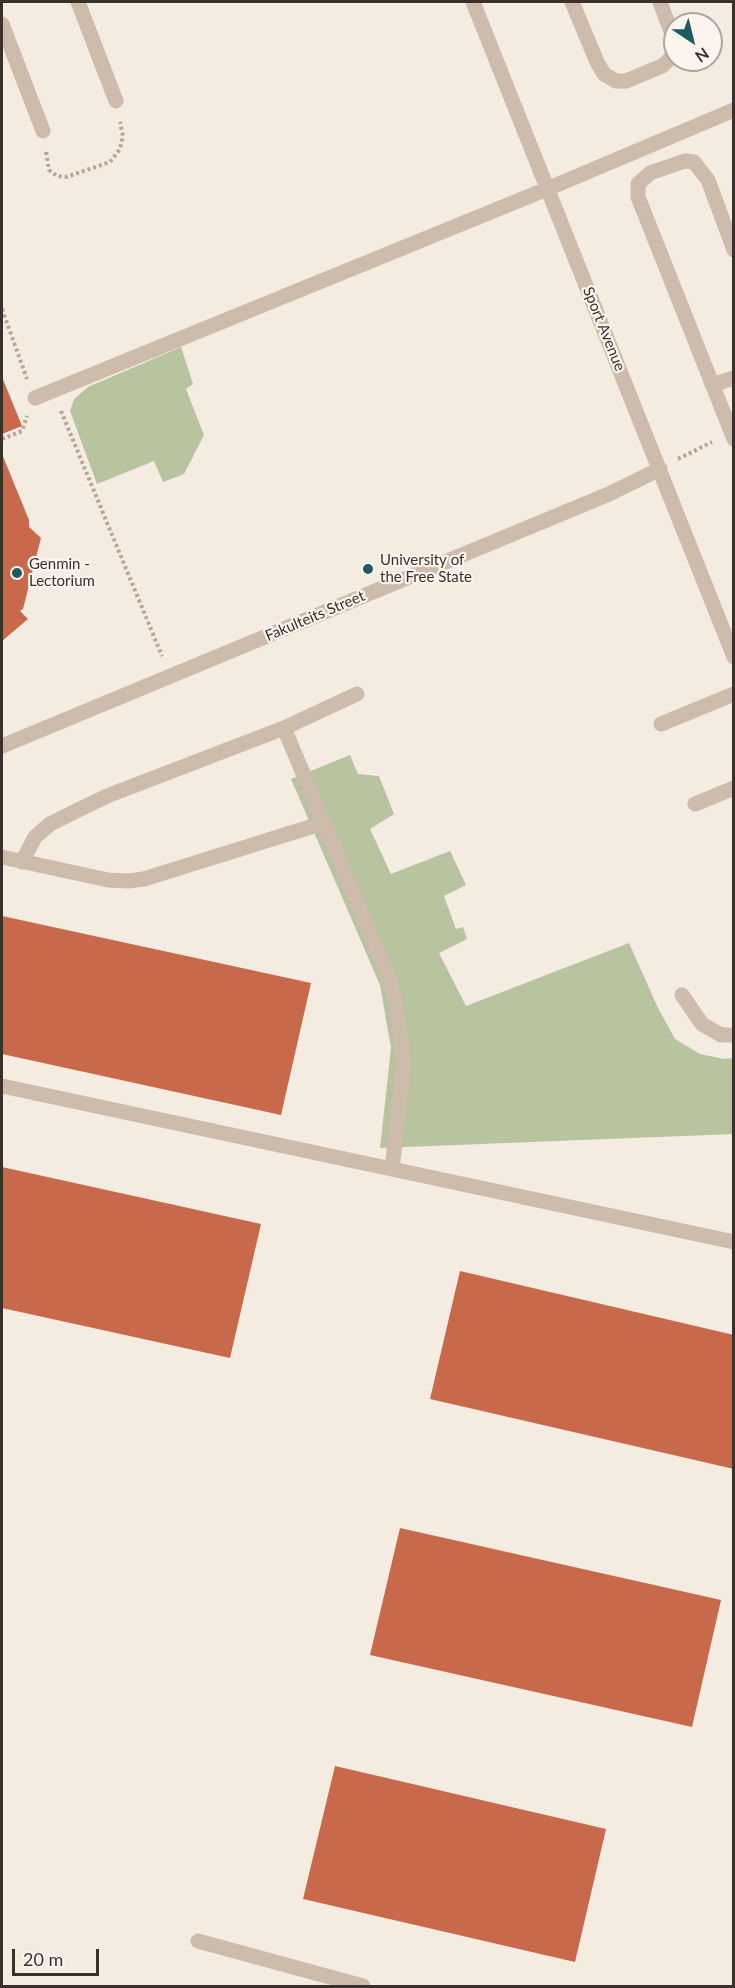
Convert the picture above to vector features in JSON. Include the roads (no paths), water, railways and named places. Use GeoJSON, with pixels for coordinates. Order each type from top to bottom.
{"type":"FeatureCollection","features":[{"type":"Feature","properties":{"kind":"street"},"geometry":{"type":"LineString","coordinates":[[78,2],[116,101]]}},
{"type":"Feature","properties":{"kind":"street","name":"Sport Avenue"},"geometry":{"type":"LineString","coordinates":[[473,2],[734,657]]}},
{"type":"Feature","properties":{"kind":"street"},"geometry":{"type":"LineString","coordinates":[[572,2],[604,74],[615,81],[626,81],[662,66],[670,58],[674,47],[672,34],[660,2]]}},
{"type":"Feature","properties":{"kind":"street"},"geometry":{"type":"LineString","coordinates":[[2,24],[43,131]]}},
{"type":"Feature","properties":{"kind":"street"},"geometry":{"type":"LineString","coordinates":[[35,398],[547,189],[734,110]]}},
{"type":"Feature","properties":{"kind":"street"},"geometry":{"type":"LineString","coordinates":[[732,436],[638,196],[638,184],[650,173],[685,161],[694,162],[708,180],[734,250]]}},
{"type":"Feature","properties":{"kind":"street"},"geometry":{"type":"LineString","coordinates":[[712,385],[734,378]]}},
{"type":"Feature","properties":{"kind":"street","name":"Fakulteits Street"},"geometry":{"type":"LineString","coordinates":[[2,746],[609,494],[660,469]]}},
{"type":"Feature","properties":{"kind":"street"},"geometry":{"type":"LineString","coordinates":[[22,862],[35,837],[50,824],[107,796],[284,728],[357,694]]}},
{"type":"Feature","properties":{"kind":"street"},"geometry":{"type":"LineString","coordinates":[[661,724],[734,694]]}},
{"type":"Feature","properties":{"kind":"street"},"geometry":{"type":"LineString","coordinates":[[284,728],[394,995],[404,1062],[392,1169]]}},
{"type":"Feature","properties":{"kind":"street"},"geometry":{"type":"LineString","coordinates":[[695,804],[734,788]]}},
{"type":"Feature","properties":{"kind":"street"},"geometry":{"type":"LineString","coordinates":[[2,857],[108,880],[128,881],[144,879],[323,823]]}},
{"type":"Feature","properties":{"kind":"street"},"geometry":{"type":"LineString","coordinates":[[682,995],[702,1024],[721,1035],[734,1035]]}},
{"type":"Feature","properties":{"kind":"street"},"geometry":{"type":"LineString","coordinates":[[2,1086],[734,1242]]}},
{"type":"Feature","properties":{"kind":"street"},"geometry":{"type":"LineString","coordinates":[[198,1941],[363,1986]]}},
{"type":"Feature","properties":{"kind":"place","name":"University of the Free State"},"geometry":{"type":"Point","coordinates":[368,569]}},
{"type":"Feature","properties":{"kind":"place","name":"Genmin - Lectorium"},"geometry":{"type":"Point","coordinates":[17,573]}}]}
